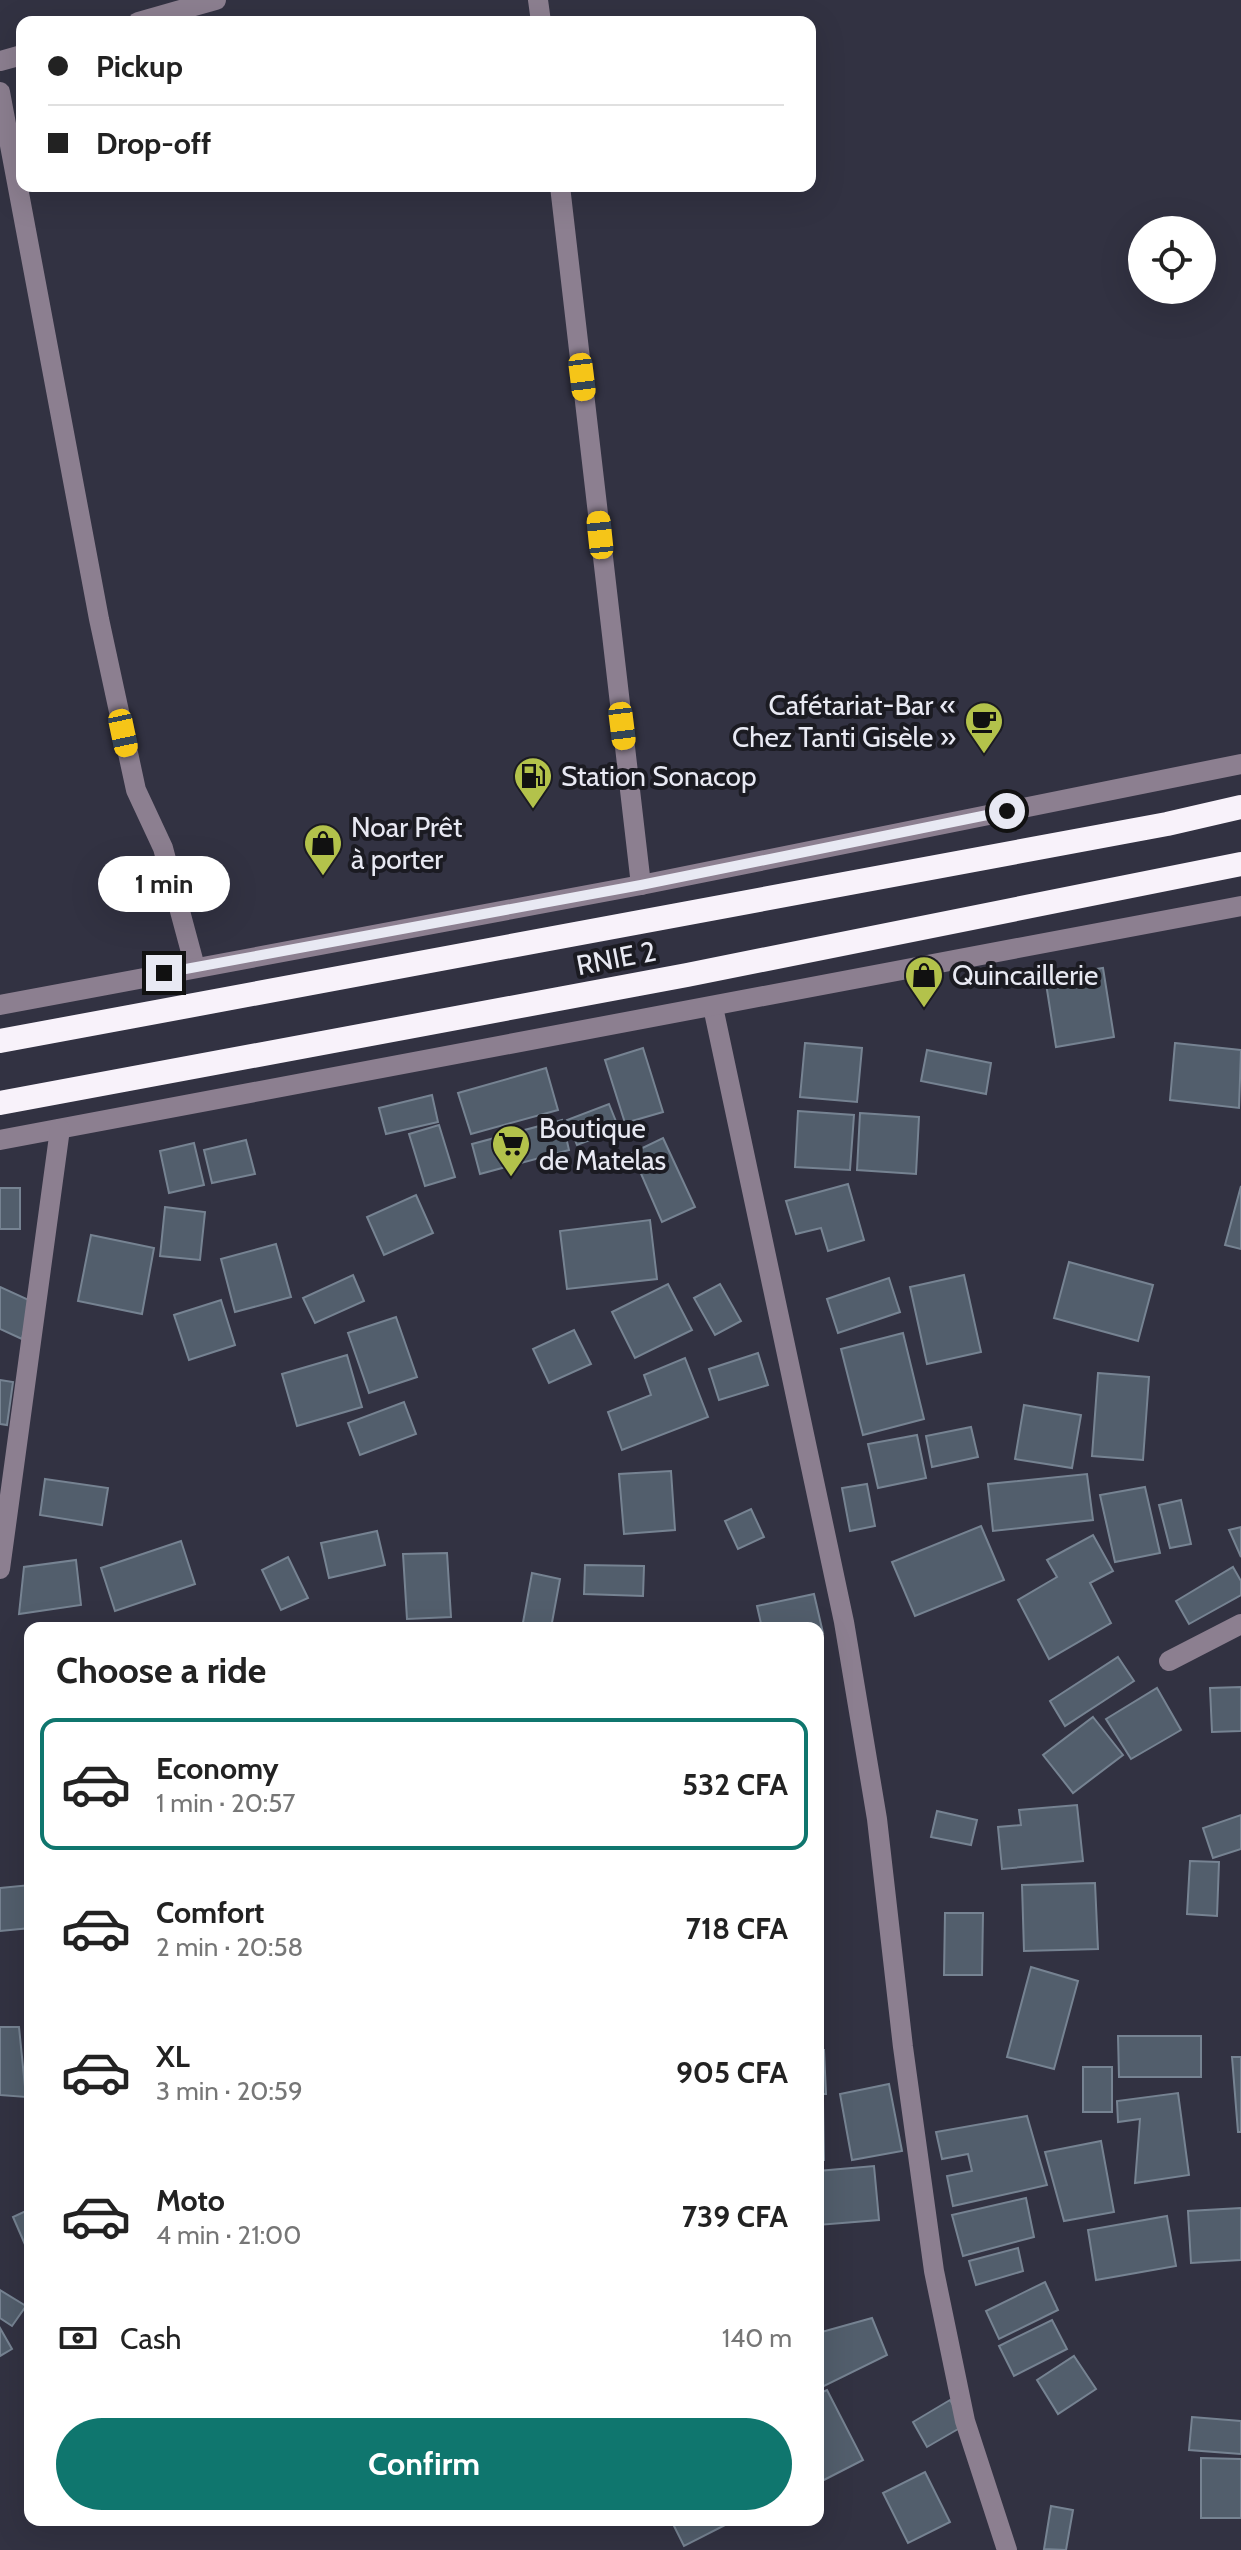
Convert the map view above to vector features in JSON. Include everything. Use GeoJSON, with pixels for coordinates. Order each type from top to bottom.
{"type":"FeatureCollection","features":[{"type":"Feature","properties":{"kind":"highway","name":"RNIE 2"},"geometry":{"type":"LineString","coordinates":[[0,1041],[752,903],[1167,824],[1241,807]]}},
{"type":"Feature","properties":{"kind":"highway","name":"RNIE 2"},"geometry":{"type":"LineString","coordinates":[[0,1103],[656,981],[1241,864]]}},
{"type":"Feature","properties":{"kind":"street"},"geometry":{"type":"LineString","coordinates":[[159,16],[216,0]]}},
{"type":"Feature","properties":{"kind":"street"},"geometry":{"type":"LineString","coordinates":[[0,92],[16,177]]}},
{"type":"Feature","properties":{"kind":"street"},"geometry":{"type":"LineString","coordinates":[[19,192],[99,619],[136,790],[163,848],[195,967]]}},
{"type":"Feature","properties":{"kind":"street"},"geometry":{"type":"LineString","coordinates":[[561,192],[641,885]]}},
{"type":"Feature","properties":{"kind":"street"},"geometry":{"type":"LineString","coordinates":[[0,1005],[641,885],[1241,764]]}},
{"type":"Feature","properties":{"kind":"street"},"geometry":{"type":"LineString","coordinates":[[0,1140],[1241,906]]}},
{"type":"Feature","properties":{"kind":"street"},"geometry":{"type":"LineString","coordinates":[[713,1007],[844,1622],[877,1819],[903,2047],[934,2271],[965,2421],[1007,2550]]}},
{"type":"Feature","properties":{"kind":"street"},"geometry":{"type":"LineString","coordinates":[[0,1569],[60,1129]]}},
{"type":"Feature","properties":{"kind":"street"},"geometry":{"type":"LineString","coordinates":[[1169,1661],[1241,1624]]}},
{"type":"Feature","properties":{"kind":"building"},"geometry":{"type":"Polygon","coordinates":[[[1103,968],[1114,1037],[1056,1047],[1045,977],[1103,968]]]}},
{"type":"Feature","properties":{"kind":"building"},"geometry":{"type":"Polygon","coordinates":[[[805,1043],[862,1048],[857,1102],[800,1097],[805,1043]]]}},
{"type":"Feature","properties":{"kind":"building"},"geometry":{"type":"Polygon","coordinates":[[[1175,1043],[1241,1050],[1239,1108],[1170,1100],[1175,1043]]]}},
{"type":"Feature","properties":{"kind":"building"},"geometry":{"type":"Polygon","coordinates":[[[643,1048],[663,1112],[625,1123],[605,1060],[643,1048]]]}},
{"type":"Feature","properties":{"kind":"building"},"geometry":{"type":"Polygon","coordinates":[[[927,1050],[991,1063],[986,1094],[921,1081],[927,1050]]]}},
{"type":"Feature","properties":{"kind":"building"},"geometry":{"type":"Polygon","coordinates":[[[546,1068],[558,1110],[471,1134],[458,1093],[546,1068]]]}},
{"type":"Feature","properties":{"kind":"building"},"geometry":{"type":"Polygon","coordinates":[[[432,1095],[438,1122],[386,1134],[379,1108],[432,1095]]]}},
{"type":"Feature","properties":{"kind":"building"},"geometry":{"type":"Polygon","coordinates":[[[609,1104],[619,1129],[577,1145],[567,1120],[609,1104]]]}},
{"type":"Feature","properties":{"kind":"building"},"geometry":{"type":"Polygon","coordinates":[[[798,1111],[854,1115],[850,1170],[795,1167],[798,1111]]]}},
{"type":"Feature","properties":{"kind":"building"},"geometry":{"type":"Polygon","coordinates":[[[860,1113],[919,1117],[916,1174],[857,1170],[860,1113]]]}},
{"type":"Feature","properties":{"kind":"building"},"geometry":{"type":"Polygon","coordinates":[[[562,1120],[569,1150],[480,1174],[472,1144],[562,1120]]]}},
{"type":"Feature","properties":{"kind":"building"},"geometry":{"type":"Polygon","coordinates":[[[439,1125],[455,1177],[425,1186],[409,1134],[439,1125]]]}},
{"type":"Feature","properties":{"kind":"building"},"geometry":{"type":"Polygon","coordinates":[[[663,1138],[695,1207],[662,1222],[632,1153],[663,1138]]]}},
{"type":"Feature","properties":{"kind":"building"},"geometry":{"type":"Polygon","coordinates":[[[246,1140],[255,1174],[212,1183],[204,1150],[246,1140]]]}},
{"type":"Feature","properties":{"kind":"building"},"geometry":{"type":"Polygon","coordinates":[[[194,1143],[204,1185],[169,1193],[160,1151],[194,1143]]]}},
{"type":"Feature","properties":{"kind":"building"},"geometry":{"type":"Polygon","coordinates":[[[848,1184],[864,1240],[828,1251],[821,1228],[796,1234],[786,1201],[848,1184]]]}},
{"type":"Feature","properties":{"kind":"building"},"geometry":{"type":"Polygon","coordinates":[[[1241,1186],[1241,1249],[1225,1245],[1241,1186]]]}},
{"type":"Feature","properties":{"kind":"building"},"geometry":{"type":"Polygon","coordinates":[[[0,1188],[20,1188],[20,1229],[0,1229],[0,1188]]]}},
{"type":"Feature","properties":{"kind":"building"},"geometry":{"type":"Polygon","coordinates":[[[416,1195],[433,1233],[384,1255],[367,1217],[416,1195]]]}},
{"type":"Feature","properties":{"kind":"building"},"geometry":{"type":"Polygon","coordinates":[[[165,1207],[205,1212],[200,1260],[160,1256],[165,1207]]]}},
{"type":"Feature","properties":{"kind":"building"},"geometry":{"type":"Polygon","coordinates":[[[650,1220],[657,1279],[567,1289],[560,1231],[650,1220]]]}},
{"type":"Feature","properties":{"kind":"building"},"geometry":{"type":"Polygon","coordinates":[[[91,1235],[154,1248],[142,1314],[78,1301],[91,1235]]]}},
{"type":"Feature","properties":{"kind":"building"},"geometry":{"type":"Polygon","coordinates":[[[276,1244],[291,1297],[235,1312],[221,1259],[276,1244]]]}},
{"type":"Feature","properties":{"kind":"building"},"geometry":{"type":"Polygon","coordinates":[[[1069,1262],[1153,1285],[1138,1341],[1054,1318],[1069,1262]]]}},
{"type":"Feature","properties":{"kind":"building"},"geometry":{"type":"Polygon","coordinates":[[[353,1275],[364,1301],[315,1323],[303,1298],[353,1275]]]}},
{"type":"Feature","properties":{"kind":"building"},"geometry":{"type":"Polygon","coordinates":[[[964,1275],[981,1352],[927,1364],[910,1287],[964,1275]]]}},
{"type":"Feature","properties":{"kind":"building"},"geometry":{"type":"Polygon","coordinates":[[[889,1278],[900,1312],[838,1333],[827,1299],[889,1278]]]}},
{"type":"Feature","properties":{"kind":"building"},"geometry":{"type":"Polygon","coordinates":[[[668,1284],[692,1330],[635,1358],[612,1312],[668,1284]]]}},
{"type":"Feature","properties":{"kind":"building"},"geometry":{"type":"Polygon","coordinates":[[[720,1284],[741,1321],[715,1335],[694,1298],[720,1284]]]}},
{"type":"Feature","properties":{"kind":"building"},"geometry":{"type":"Polygon","coordinates":[[[0,1287],[31,1301],[22,1339],[0,1329],[0,1287]]]}},
{"type":"Feature","properties":{"kind":"building"},"geometry":{"type":"Polygon","coordinates":[[[221,1300],[235,1345],[189,1360],[174,1315],[221,1300]]]}},
{"type":"Feature","properties":{"kind":"building"},"geometry":{"type":"Polygon","coordinates":[[[396,1317],[417,1377],[369,1393],[348,1333],[396,1317]]]}},
{"type":"Feature","properties":{"kind":"building"},"geometry":{"type":"Polygon","coordinates":[[[574,1330],[591,1364],[549,1383],[533,1349],[574,1330]]]}},
{"type":"Feature","properties":{"kind":"building"},"geometry":{"type":"Polygon","coordinates":[[[903,1333],[924,1419],[863,1435],[841,1349],[903,1333]]]}},
{"type":"Feature","properties":{"kind":"building"},"geometry":{"type":"Polygon","coordinates":[[[758,1353],[768,1385],[719,1400],[709,1369],[758,1353]]]}},
{"type":"Feature","properties":{"kind":"building"},"geometry":{"type":"Polygon","coordinates":[[[347,1355],[362,1407],[297,1426],[282,1374],[347,1355]]]}},
{"type":"Feature","properties":{"kind":"building"},"geometry":{"type":"Polygon","coordinates":[[[685,1358],[708,1417],[622,1450],[608,1412],[651,1395],[644,1375],[685,1358]]]}},
{"type":"Feature","properties":{"kind":"building"},"geometry":{"type":"Polygon","coordinates":[[[1098,1373],[1149,1377],[1143,1460],[1092,1456],[1098,1373]]]}},
{"type":"Feature","properties":{"kind":"building"},"geometry":{"type":"Polygon","coordinates":[[[0,1380],[13,1382],[7,1425],[0,1424],[0,1380]]]}},
{"type":"Feature","properties":{"kind":"building"},"geometry":{"type":"Polygon","coordinates":[[[404,1402],[416,1434],[360,1455],[348,1423],[404,1402]]]}},
{"type":"Feature","properties":{"kind":"building"},"geometry":{"type":"Polygon","coordinates":[[[1024,1405],[1081,1415],[1072,1468],[1015,1459],[1024,1405]]]}},
{"type":"Feature","properties":{"kind":"building"},"geometry":{"type":"Polygon","coordinates":[[[971,1427],[978,1457],[932,1467],[926,1436],[971,1427]]]}},
{"type":"Feature","properties":{"kind":"building"},"geometry":{"type":"Polygon","coordinates":[[[917,1435],[926,1478],[878,1488],[868,1444],[917,1435]]]}},
{"type":"Feature","properties":{"kind":"building"},"geometry":{"type":"Polygon","coordinates":[[[671,1471],[675,1530],[624,1534],[619,1474],[671,1471]]]}},
{"type":"Feature","properties":{"kind":"building"},"geometry":{"type":"Polygon","coordinates":[[[1087,1474],[1093,1520],[993,1531],[988,1484],[1087,1474]]]}},
{"type":"Feature","properties":{"kind":"building"},"geometry":{"type":"Polygon","coordinates":[[[45,1479],[108,1488],[102,1525],[40,1515],[45,1479]]]}},
{"type":"Feature","properties":{"kind":"building"},"geometry":{"type":"Polygon","coordinates":[[[867,1484],[875,1526],[850,1531],[842,1488],[867,1484]]]}},
{"type":"Feature","properties":{"kind":"building"},"geometry":{"type":"Polygon","coordinates":[[[1145,1487],[1160,1553],[1115,1562],[1100,1495],[1145,1487]]]}},
{"type":"Feature","properties":{"kind":"building"},"geometry":{"type":"Polygon","coordinates":[[[1181,1500],[1191,1544],[1170,1548],[1159,1505],[1181,1500]]]}},
{"type":"Feature","properties":{"kind":"building"},"geometry":{"type":"Polygon","coordinates":[[[751,1509],[764,1537],[738,1549],[725,1521],[751,1509]]]}},
{"type":"Feature","properties":{"kind":"building"},"geometry":{"type":"Polygon","coordinates":[[[981,1526],[1004,1580],[915,1616],[892,1562],[981,1526]]]}},
{"type":"Feature","properties":{"kind":"building"},"geometry":{"type":"Polygon","coordinates":[[[1241,1527],[1241,1557],[1229,1530],[1241,1527]]]}},
{"type":"Feature","properties":{"kind":"building"},"geometry":{"type":"Polygon","coordinates":[[[377,1531],[385,1565],[329,1578],[321,1543],[377,1531]]]}},
{"type":"Feature","properties":{"kind":"building"},"geometry":{"type":"Polygon","coordinates":[[[1093,1535],[1113,1571],[1090,1583],[1111,1623],[1049,1659],[1018,1600],[1057,1577],[1047,1560],[1093,1535]]]}},
{"type":"Feature","properties":{"kind":"building"},"geometry":{"type":"Polygon","coordinates":[[[181,1541],[195,1584],[115,1611],[101,1568],[181,1541]]]}},
{"type":"Feature","properties":{"kind":"building"},"geometry":{"type":"Polygon","coordinates":[[[447,1553],[451,1617],[407,1619],[403,1554],[447,1553]]]}},
{"type":"Feature","properties":{"kind":"building"},"geometry":{"type":"Polygon","coordinates":[[[288,1557],[308,1598],[281,1610],[262,1570],[288,1557]]]}},
{"type":"Feature","properties":{"kind":"building"},"geometry":{"type":"Polygon","coordinates":[[[76,1560],[81,1605],[19,1614],[24,1567],[76,1560]]]}},
{"type":"Feature","properties":{"kind":"building"},"geometry":{"type":"Polygon","coordinates":[[[585,1565],[644,1566],[643,1596],[584,1594],[585,1565]]]}},
{"type":"Feature","properties":{"kind":"building"},"geometry":{"type":"Polygon","coordinates":[[[1233,1567],[1241,1581],[1241,1595],[1189,1624],[1176,1601],[1233,1567]]]}},
{"type":"Feature","properties":{"kind":"building"},"geometry":{"type":"Polygon","coordinates":[[[532,1573],[560,1579],[552,1622],[523,1622],[532,1573]]]}},
{"type":"Feature","properties":{"kind":"building"},"geometry":{"type":"Polygon","coordinates":[[[814,1594],[820,1622],[761,1622],[757,1606],[814,1594]]]}},
{"type":"Feature","properties":{"kind":"building"},"geometry":{"type":"Polygon","coordinates":[[[1118,1657],[1134,1681],[1065,1726],[1050,1701],[1118,1657]]]}},
{"type":"Feature","properties":{"kind":"building"},"geometry":{"type":"Polygon","coordinates":[[[1241,1687],[1241,1731],[1212,1732],[1210,1688],[1241,1687]]]}},
{"type":"Feature","properties":{"kind":"building"},"geometry":{"type":"Polygon","coordinates":[[[1157,1688],[1181,1730],[1131,1759],[1106,1719],[1157,1688]]]}},
{"type":"Feature","properties":{"kind":"building"},"geometry":{"type":"Polygon","coordinates":[[[1093,1717],[1123,1755],[1073,1793],[1043,1755],[1093,1717]]]}},
{"type":"Feature","properties":{"kind":"building"},"geometry":{"type":"Polygon","coordinates":[[[1077,1805],[1083,1861],[1002,1869],[998,1827],[1021,1825],[1019,1810],[1077,1805]]]}},
{"type":"Feature","properties":{"kind":"building"},"geometry":{"type":"Polygon","coordinates":[[[937,1811],[977,1820],[971,1845],[931,1837],[937,1811]]]}},
{"type":"Feature","properties":{"kind":"building"},"geometry":{"type":"Polygon","coordinates":[[[1241,1815],[1241,1849],[1213,1858],[1203,1828],[1241,1815]]]}},
{"type":"Feature","properties":{"kind":"building"},"geometry":{"type":"Polygon","coordinates":[[[1190,1861],[1219,1862],[1217,1916],[1187,1914],[1190,1861]]]}},
{"type":"Feature","properties":{"kind":"building"},"geometry":{"type":"Polygon","coordinates":[[[1095,1883],[1098,1949],[1024,1951],[1022,1885],[1095,1883]]]}},
{"type":"Feature","properties":{"kind":"building"},"geometry":{"type":"Polygon","coordinates":[[[24,1886],[24,1929],[0,1931],[0,1888],[24,1886]]]}},
{"type":"Feature","properties":{"kind":"building"},"geometry":{"type":"Polygon","coordinates":[[[945,1913],[983,1913],[982,1975],[944,1975],[945,1913]]]}},
{"type":"Feature","properties":{"kind":"building"},"geometry":{"type":"Polygon","coordinates":[[[1031,1967],[1078,1981],[1054,2069],[1007,2057],[1031,1967]]]}},
{"type":"Feature","properties":{"kind":"building"},"geometry":{"type":"Polygon","coordinates":[[[0,2027],[19,2027],[24,2097],[0,2095],[0,2027]]]}},
{"type":"Feature","properties":{"kind":"building"},"geometry":{"type":"Polygon","coordinates":[[[1118,2036],[1201,2036],[1201,2077],[1119,2077],[1118,2036]]]}},
{"type":"Feature","properties":{"kind":"building"},"geometry":{"type":"Polygon","coordinates":[[[824,2050],[826,2094],[824,2094],[824,2050]]]}},
{"type":"Feature","properties":{"kind":"building"},"geometry":{"type":"Polygon","coordinates":[[[1232,2057],[1241,2057],[1241,2132],[1238,2132],[1232,2057]]]}},
{"type":"Feature","properties":{"kind":"building"},"geometry":{"type":"Polygon","coordinates":[[[1083,2067],[1112,2067],[1112,2112],[1083,2112],[1083,2067]]]}},
{"type":"Feature","properties":{"kind":"building"},"geometry":{"type":"Polygon","coordinates":[[[889,2084],[902,2151],[852,2160],[840,2094],[889,2084]]]}},
{"type":"Feature","properties":{"kind":"building"},"geometry":{"type":"Polygon","coordinates":[[[1178,2093],[1189,2175],[1135,2183],[1140,2119],[1118,2122],[1117,2101],[1178,2093]]]}},
{"type":"Feature","properties":{"kind":"building"},"geometry":{"type":"Polygon","coordinates":[[[1027,2116],[1047,2185],[953,2206],[947,2176],[972,2171],[968,2154],[942,2159],[936,2132],[1027,2116]]]}},
{"type":"Feature","properties":{"kind":"building"},"geometry":{"type":"Polygon","coordinates":[[[1101,2141],[1114,2212],[1064,2221],[1045,2152],[1101,2141]]]}},
{"type":"Feature","properties":{"kind":"building"},"geometry":{"type":"Polygon","coordinates":[[[874,2166],[879,2220],[824,2225],[824,2170],[874,2166]]]}},
{"type":"Feature","properties":{"kind":"building"},"geometry":{"type":"Polygon","coordinates":[[[1026,2198],[1034,2237],[963,2256],[952,2215],[1026,2198]]]}},
{"type":"Feature","properties":{"kind":"building"},"geometry":{"type":"Polygon","coordinates":[[[1241,2208],[1241,2260],[1191,2263],[1188,2211],[1241,2208]]]}},
{"type":"Feature","properties":{"kind":"building"},"geometry":{"type":"Polygon","coordinates":[[[24,2212],[24,2242],[13,2217],[24,2212]]]}},
{"type":"Feature","properties":{"kind":"building"},"geometry":{"type":"Polygon","coordinates":[[[1167,2216],[1176,2266],[1096,2280],[1088,2230],[1167,2216]]]}},
{"type":"Feature","properties":{"kind":"building"},"geometry":{"type":"Polygon","coordinates":[[[1018,2248],[1023,2271],[976,2285],[969,2261],[1018,2248]]]}},
{"type":"Feature","properties":{"kind":"building"},"geometry":{"type":"Polygon","coordinates":[[[1045,2282],[1058,2310],[999,2339],[986,2311],[1045,2282]]]}},
{"type":"Feature","properties":{"kind":"building"},"geometry":{"type":"Polygon","coordinates":[[[0,2290],[24,2305],[24,2309],[12,2326],[0,2318],[0,2290]]]}},
{"type":"Feature","properties":{"kind":"building"},"geometry":{"type":"Polygon","coordinates":[[[872,2318],[887,2355],[824,2386],[824,2331],[872,2318]]]}},
{"type":"Feature","properties":{"kind":"building"},"geometry":{"type":"Polygon","coordinates":[[[1052,2320],[1067,2349],[1014,2376],[999,2346],[1052,2320]]]}},
{"type":"Feature","properties":{"kind":"building"},"geometry":{"type":"Polygon","coordinates":[[[0,2328],[12,2349],[0,2356],[0,2328]]]}},
{"type":"Feature","properties":{"kind":"building"},"geometry":{"type":"Polygon","coordinates":[[[1074,2356],[1096,2389],[1058,2414],[1037,2380],[1074,2356]]]}},
{"type":"Feature","properties":{"kind":"building"},"geometry":{"type":"Polygon","coordinates":[[[827,2390],[863,2460],[824,2480],[824,2391],[827,2390]]]}},
{"type":"Feature","properties":{"kind":"building"},"geometry":{"type":"Polygon","coordinates":[[[950,2400],[965,2425],[927,2447],[913,2422],[950,2400]]]}},
{"type":"Feature","properties":{"kind":"building"},"geometry":{"type":"Polygon","coordinates":[[[1192,2417],[1241,2421],[1241,2454],[1189,2450],[1192,2417]]]}},
{"type":"Feature","properties":{"kind":"building"},"geometry":{"type":"Polygon","coordinates":[[[1201,2458],[1241,2459],[1241,2518],[1201,2518],[1201,2458]]]}},
{"type":"Feature","properties":{"kind":"building"},"geometry":{"type":"Polygon","coordinates":[[[925,2472],[950,2522],[908,2543],[883,2493],[925,2472]]]}},
{"type":"Feature","properties":{"kind":"building"},"geometry":{"type":"Polygon","coordinates":[[[1051,2506],[1073,2510],[1066,2550],[1044,2549],[1051,2506]]]}},
{"type":"Feature","properties":{"kind":"building"},"geometry":{"type":"Polygon","coordinates":[[[674,2526],[723,2526],[684,2546],[674,2526]]]}},
{"type":"Feature","properties":{"kind":"place","name":"Cafétariat-Bar « Chez Tanti Gisèle »"},"geometry":{"type":"Point","coordinates":[984,755]}},
{"type":"Feature","properties":{"kind":"place","name":"Station Sonacop"},"geometry":{"type":"Point","coordinates":[533,810]}},
{"type":"Feature","properties":{"kind":"place","name":"Noar Prêt à porter"},"geometry":{"type":"Point","coordinates":[323,877]}},
{"type":"Feature","properties":{"kind":"place","name":"Quincaillerie"},"geometry":{"type":"Point","coordinates":[924,1009]}},
{"type":"Feature","properties":{"kind":"place","name":"Boutique de Matelas"},"geometry":{"type":"Point","coordinates":[511,1178]}},
{"type":"Feature","properties":{"kind":"route"},"geometry":{"type":"LineString","coordinates":[[164,973],[641,885],[1007,811]]}}]}
